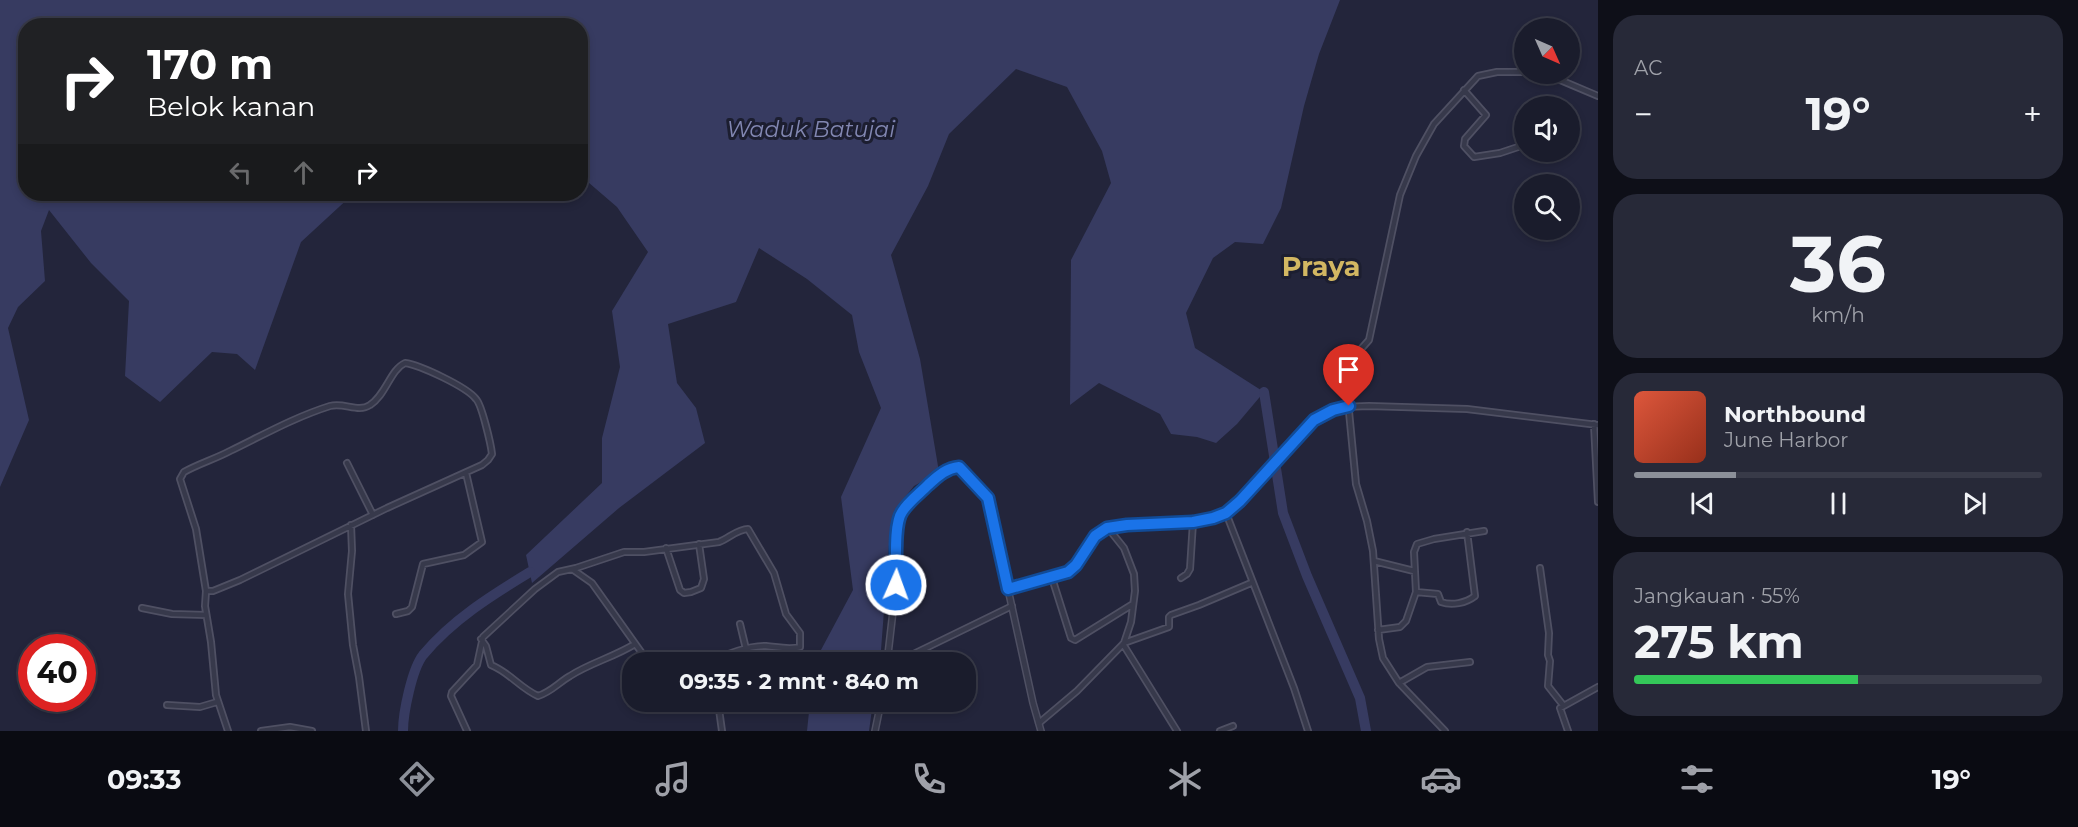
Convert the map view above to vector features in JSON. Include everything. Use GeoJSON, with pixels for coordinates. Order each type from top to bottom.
{"type":"FeatureCollection","features":[{"type":"Feature","properties":{"kind":"street"},"geometry":{"type":"LineString","coordinates":[[1443,730],[1399,683],[1383,658],[1378,630],[1371,536],[1356,484],[1345,370],[1369,340],[1392,225],[1406,178],[1434,124],[1476,77],[1483,74],[1514,72]]}},
{"type":"Feature","properties":{"kind":"street"},"geometry":{"type":"LineString","coordinates":[[1570,84],[1598,96]]}},
{"type":"Feature","properties":{"kind":"street"},"geometry":{"type":"LineString","coordinates":[[1464,90],[1486,115],[1464,142],[1464,146],[1472,156],[1485,156],[1514,148]]}},
{"type":"Feature","properties":{"kind":"street"},"geometry":{"type":"LineString","coordinates":[[206,591],[213,591],[240,580],[373,514],[482,465],[492,454],[477,400],[458,386],[435,374],[408,363],[403,364],[399,366],[382,393],[370,405],[361,408],[333,405],[292,420],[184,472],[180,479],[195,529],[206,591],[206,615],[217,702],[228,731]]}},
{"type":"Feature","properties":{"kind":"street"},"geometry":{"type":"LineString","coordinates":[[1008,589],[1052,578],[1070,570],[1095,536],[1108,528],[1193,522],[1226,513],[1319,416],[1349,406],[1467,409],[1596,424],[1598,502]]}},
{"type":"Feature","properties":{"kind":"street"},"geometry":{"type":"LineString","coordinates":[[347,463],[373,514]]}},
{"type":"Feature","properties":{"kind":"street"},"geometry":{"type":"LineString","coordinates":[[888,652],[895,600],[896,529],[901,512],[949,469],[959,467],[987,496],[1041,731]]}},
{"type":"Feature","properties":{"kind":"street"},"geometry":{"type":"LineString","coordinates":[[396,614],[408,611],[412,607],[423,564],[464,555],[482,542],[469,494],[466,473]]}},
{"type":"Feature","properties":{"kind":"street"},"geometry":{"type":"LineString","coordinates":[[1226,513],[1251,583],[1294,688],[1308,731]]}},
{"type":"Feature","properties":{"kind":"street"},"geometry":{"type":"LineString","coordinates":[[1180,578],[1190,569],[1193,522]]}},
{"type":"Feature","properties":{"kind":"street"},"geometry":{"type":"LineString","coordinates":[[351,525],[352,551],[348,594],[366,731]]}},
{"type":"Feature","properties":{"kind":"street"},"geometry":{"type":"LineString","coordinates":[[1108,528],[1124,548],[1134,574],[1135,591],[1131,626],[1124,644],[1177,731]]}},
{"type":"Feature","properties":{"kind":"street"},"geometry":{"type":"LineString","coordinates":[[467,731],[451,694],[477,665],[481,639],[544,582],[560,571],[621,553],[644,552],[727,539],[748,529],[772,568],[786,614],[800,633],[801,645],[795,648],[767,646],[746,648],[737,652]]}},
{"type":"Feature","properties":{"kind":"street"},"geometry":{"type":"LineString","coordinates":[[1378,630],[1397,628],[1404,624],[1416,592],[1414,552],[1417,544],[1434,538],[1484,531]]}},
{"type":"Feature","properties":{"kind":"street"},"geometry":{"type":"LineString","coordinates":[[1416,592],[1438,594],[1444,604],[1463,602],[1475,596],[1467,532]]}},
{"type":"Feature","properties":{"kind":"street"},"geometry":{"type":"LineString","coordinates":[[666,548],[680,590],[684,593],[701,588],[704,579],[699,544]]}},
{"type":"Feature","properties":{"kind":"street"},"geometry":{"type":"LineString","coordinates":[[1374,561],[1414,571]]}},
{"type":"Feature","properties":{"kind":"street"},"geometry":{"type":"LineString","coordinates":[[1540,568],[1549,633],[1548,685],[1563,705]]}},
{"type":"Feature","properties":{"kind":"street"},"geometry":{"type":"LineString","coordinates":[[572,569],[589,580],[642,652]]}},
{"type":"Feature","properties":{"kind":"street"},"geometry":{"type":"LineString","coordinates":[[1052,578],[1071,638],[1075,640],[1133,604]]}},
{"type":"Feature","properties":{"kind":"street"},"geometry":{"type":"LineString","coordinates":[[1039,723],[1077,691],[1124,644],[1168,627],[1171,615],[1251,583]]}},
{"type":"Feature","properties":{"kind":"street"},"geometry":{"type":"LineString","coordinates":[[918,652],[1012,606]]}},
{"type":"Feature","properties":{"kind":"street"},"geometry":{"type":"LineString","coordinates":[[142,608],[172,614],[206,615]]}},
{"type":"Feature","properties":{"kind":"street"},"geometry":{"type":"LineString","coordinates":[[740,624],[746,648]]}},
{"type":"Feature","properties":{"kind":"street"},"geometry":{"type":"LineString","coordinates":[[481,639],[486,646],[491,665],[502,670],[523,688],[538,696],[553,689],[572,675],[621,653],[635,644]]}},
{"type":"Feature","properties":{"kind":"street"},"geometry":{"type":"LineString","coordinates":[[1399,683],[1426,667],[1470,662]]}},
{"type":"Feature","properties":{"kind":"street"},"geometry":{"type":"LineString","coordinates":[[1568,731],[1560,708],[1598,687]]}},
{"type":"Feature","properties":{"kind":"street"},"geometry":{"type":"LineString","coordinates":[[167,705],[200,707],[217,702]]}},
{"type":"Feature","properties":{"kind":"street"},"geometry":{"type":"LineString","coordinates":[[719,712],[722,731]]}},
{"type":"Feature","properties":{"kind":"street"},"geometry":{"type":"LineString","coordinates":[[875,731],[878,712]]}},
{"type":"Feature","properties":{"kind":"street"},"geometry":{"type":"LineString","coordinates":[[1220,731],[1233,726]]}},
{"type":"Feature","properties":{"kind":"street"},"geometry":{"type":"LineString","coordinates":[[261,731],[290,727],[312,731]]}},
{"type":"Feature","properties":{"kind":"water","name":"Waduk Batujai"},"geometry":{"type":"Polygon","coordinates":[[[0,0],[1340,0],[1319,54],[1304,106],[1281,208],[1263,244],[1235,242],[1213,258],[1186,313],[1195,348],[1264,392],[1237,424],[1216,443],[1197,437],[1171,434],[1160,414],[1099,383],[1070,405],[1071,260],[1111,183],[1102,151],[1067,87],[1016,69],[949,134],[928,186],[891,255],[920,359],[939,472],[914,486],[895,510],[890,532],[881,652],[820,652],[853,590],[841,497],[881,408],[859,352],[852,315],[807,279],[759,248],[736,302],[668,324],[677,383],[696,408],[705,443],[619,508],[532,583],[526,555],[602,483],[602,438],[620,367],[612,311],[648,252],[617,207],[588,182],[588,18],[18,18],[18,201],[345,201],[301,242],[255,370],[237,354],[212,352],[160,402],[125,376],[129,301],[91,263],[49,210],[41,231],[45,281],[18,307],[8,328],[29,420],[0,487],[0,0]]]}},
{"type":"Feature","properties":{"kind":"water"},"geometry":{"type":"Polygon","coordinates":[[[809,712],[872,712],[869,731],[807,731],[809,712]]]}},
{"type":"Feature","properties":{"kind":"waterway"},"geometry":{"type":"LineString","coordinates":[[1264,392],[1283,513],[1307,576],[1360,698],[1366,731]]}},
{"type":"Feature","properties":{"kind":"waterway"},"geometry":{"type":"LineString","coordinates":[[403,731],[409,691],[415,670],[423,655],[460,619],[530,572]]}},
{"type":"Feature","properties":{"kind":"district","name":"Praya"},"geometry":{"type":"Point","coordinates":[1321,266]}},
{"type":"Feature","properties":{"kind":"route"},"geometry":{"type":"LineString","coordinates":[[896,585],[896,529],[901,512],[935,479],[949,469],[959,467],[987,496],[1008,589],[1068,572],[1076,565],[1095,536],[1112,526],[1193,522],[1226,513],[1240,501],[1314,420],[1333,410],[1349,406]]}}]}
